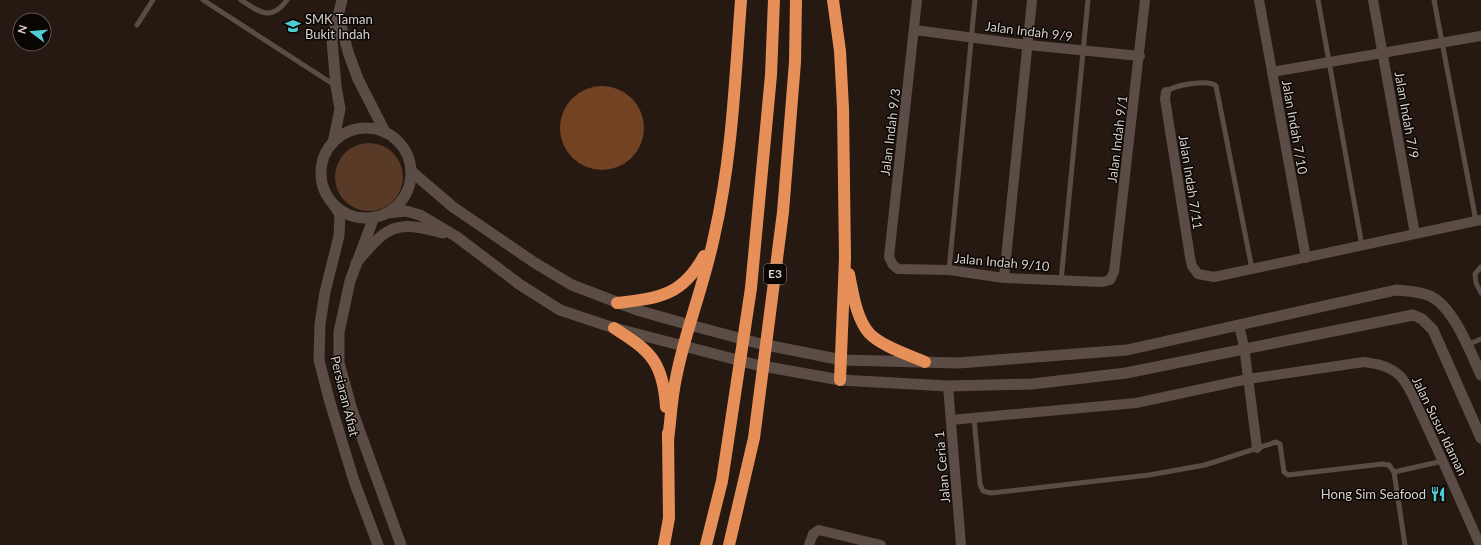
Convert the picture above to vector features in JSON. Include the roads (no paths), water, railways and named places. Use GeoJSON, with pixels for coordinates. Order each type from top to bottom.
{"type":"FeatureCollection","features":[{"type":"Feature","properties":{"kind":"highway"},"geometry":{"type":"LineString","coordinates":[[668,440],[673,394],[714,238],[732,128],[741,0]]}},
{"type":"Feature","properties":{"kind":"highway","name":"E3"},"geometry":{"type":"LineString","coordinates":[[706,545],[722,481],[751,288],[771,76],[774,0]]}},
{"type":"Feature","properties":{"kind":"highway","name":"E3"},"geometry":{"type":"LineString","coordinates":[[729,545],[754,438],[784,212],[795,62],[796,0]]}},
{"type":"Feature","properties":{"kind":"highway"},"geometry":{"type":"LineString","coordinates":[[832,0],[840,51],[843,108],[845,258],[840,380]]}},
{"type":"Feature","properties":{"kind":"highway"},"geometry":{"type":"LineString","coordinates":[[617,303],[651,299],[672,292],[694,274],[714,238]]}},
{"type":"Feature","properties":{"kind":"highway"},"geometry":{"type":"LineString","coordinates":[[845,258],[859,315],[870,333],[888,345],[925,362]]}},
{"type":"Feature","properties":{"kind":"highway"},"geometry":{"type":"LineString","coordinates":[[614,328],[640,345],[653,358],[664,387],[668,440],[669,518],[664,545]]}},
{"type":"Feature","properties":{"kind":"main road"},"geometry":{"type":"LineString","coordinates":[[333,143],[340,109],[336,86],[332,40],[342,0]]}},
{"type":"Feature","properties":{"kind":"main road"},"geometry":{"type":"LineString","coordinates":[[339,16],[348,52],[358,79],[385,132]]}},
{"type":"Feature","properties":{"kind":"main road"},"geometry":{"type":"LineString","coordinates":[[388,213],[398,205],[410,184],[411,171],[409,159],[404,148],[396,139],[385,132],[372,128],[358,129],[344,134],[333,143],[326,154],[322,166],[322,180],[326,192],[333,204],[345,213],[359,218],[374,217],[388,213],[406,212],[420,215],[457,237],[519,284],[560,310],[614,328],[757,365],[840,380],[948,386],[1032,384],[1126,374],[1413,315],[1422,319],[1433,330],[1481,438]]}},
{"type":"Feature","properties":{"kind":"main road"},"geometry":{"type":"LineString","coordinates":[[411,171],[453,207],[534,263],[572,285],[617,303],[690,325],[761,344],[826,357],[842,360],[981,362],[1127,350],[1396,290],[1418,292],[1431,296],[1443,305],[1468,345],[1481,375]]}},
{"type":"Feature","properties":{"kind":"main road","name":"Persiaran Afiat"},"geometry":{"type":"LineString","coordinates":[[333,204],[340,214],[339,236],[325,292],[320,324],[319,360],[328,399],[354,482],[378,545]]}},
{"type":"Feature","properties":{"kind":"main road","name":"Persiaran Afiat"},"geometry":{"type":"LineString","coordinates":[[374,217],[350,281],[339,332],[339,363],[352,410],[401,545]]}},
{"type":"Feature","properties":{"kind":"main road"},"geometry":{"type":"LineString","coordinates":[[356,262],[376,239],[402,225],[420,227],[457,237]]}},
{"type":"Feature","properties":{"kind":"main road"},"geometry":{"type":"LineString","coordinates":[[320,346],[339,348]]}},
{"type":"Feature","properties":{"kind":"street","name":"Jalan Indah 9/3"},"geometry":{"type":"LineString","coordinates":[[893,265],[889,257],[915,30],[917,0]]}},
{"type":"Feature","properties":{"kind":"street"},"geometry":{"type":"LineString","coordinates":[[1004,278],[1032,0]]}},
{"type":"Feature","properties":{"kind":"street","name":"Jalan Indah 9/1"},"geometry":{"type":"LineString","coordinates":[[1110,280],[1114,272],[1146,0]]}},
{"type":"Feature","properties":{"kind":"street","name":"Jalan Indah 7/10"},"geometry":{"type":"LineString","coordinates":[[1259,0],[1306,258]]}},
{"type":"Feature","properties":{"kind":"street","name":"Jalan Indah 7/9"},"geometry":{"type":"LineString","coordinates":[[1373,0],[1415,234]]}},
{"type":"Feature","properties":{"kind":"street","name":"Jalan Indah 9/9"},"geometry":{"type":"LineString","coordinates":[[915,30],[1028,45],[1140,56]]}},
{"type":"Feature","properties":{"kind":"street"},"geometry":{"type":"LineString","coordinates":[[1272,72],[1481,36]]}},
{"type":"Feature","properties":{"kind":"street","name":"Jalan Indah 7/11"},"geometry":{"type":"LineString","coordinates":[[1166,92],[1165,99],[1192,266],[1198,274],[1214,277],[1252,269]]}},
{"type":"Feature","properties":{"kind":"street"},"geometry":{"type":"LineString","coordinates":[[1252,269],[1479,220]]}},
{"type":"Feature","properties":{"kind":"street","name":"Jalan Indah 9/10"},"geometry":{"type":"LineString","coordinates":[[893,265],[898,269],[949,270],[1004,278],[1102,282],[1110,280]]}},
{"type":"Feature","properties":{"kind":"street"},"geometry":{"type":"LineString","coordinates":[[1239,326],[1244,349],[1257,448]]}},
{"type":"Feature","properties":{"kind":"street","name":"Jalan Susur Idaman"},"geometry":{"type":"LineString","coordinates":[[951,420],[1136,403],[1248,379],[1364,362],[1390,367],[1402,377],[1410,391],[1480,545]]}},
{"type":"Feature","properties":{"kind":"street","name":"Jalan Ceria 1"},"geometry":{"type":"LineString","coordinates":[[948,386],[961,545]]}},
{"type":"Feature","properties":{"kind":"street"},"geometry":{"type":"LineString","coordinates":[[810,541],[815,531],[822,530],[881,545]]}},
{"type":"Feature","properties":{"kind":"lane"},"geometry":{"type":"LineString","coordinates":[[137,25],[153,0]]}},
{"type":"Feature","properties":{"kind":"lane"},"geometry":{"type":"LineString","coordinates":[[203,0],[336,86]]}},
{"type":"Feature","properties":{"kind":"lane"},"geometry":{"type":"LineString","coordinates":[[241,0],[258,12],[272,14],[281,9],[287,0]]}},
{"type":"Feature","properties":{"kind":"lane"},"geometry":{"type":"LineString","coordinates":[[949,270],[975,0]]}},
{"type":"Feature","properties":{"kind":"lane"},"geometry":{"type":"LineString","coordinates":[[1060,280],[1088,0]]}},
{"type":"Feature","properties":{"kind":"lane"},"geometry":{"type":"LineString","coordinates":[[1318,0],[1362,246]]}},
{"type":"Feature","properties":{"kind":"lane"},"geometry":{"type":"LineString","coordinates":[[1434,0],[1479,220]]}},
{"type":"Feature","properties":{"kind":"lane"},"geometry":{"type":"LineString","coordinates":[[1166,92],[1172,88],[1206,82],[1216,86],[1252,269]]}},
{"type":"Feature","properties":{"kind":"lane"},"geometry":{"type":"LineString","coordinates":[[1481,267],[1475,274],[1476,283],[1481,293]]}},
{"type":"Feature","properties":{"kind":"lane"},"geometry":{"type":"LineString","coordinates":[[1468,345],[1481,339]]}},
{"type":"Feature","properties":{"kind":"lane"},"geometry":{"type":"LineString","coordinates":[[974,418],[980,484],[983,491],[991,493],[1149,475],[1205,465],[1276,442],[1280,444],[1284,472],[1288,475],[1382,464],[1389,465],[1394,472],[1404,545]]}},
{"type":"Feature","properties":{"kind":"lane"},"geometry":{"type":"LineString","coordinates":[[1394,472],[1443,461]]}},
{"type":"Feature","properties":{"kind":"place","name":"SMK Taman Bukit Indah"},"geometry":{"type":"Point","coordinates":[293,26]}},
{"type":"Feature","properties":{"kind":"place","name":"Hong Sim Seafood"},"geometry":{"type":"Point","coordinates":[1438,494]}}]}
